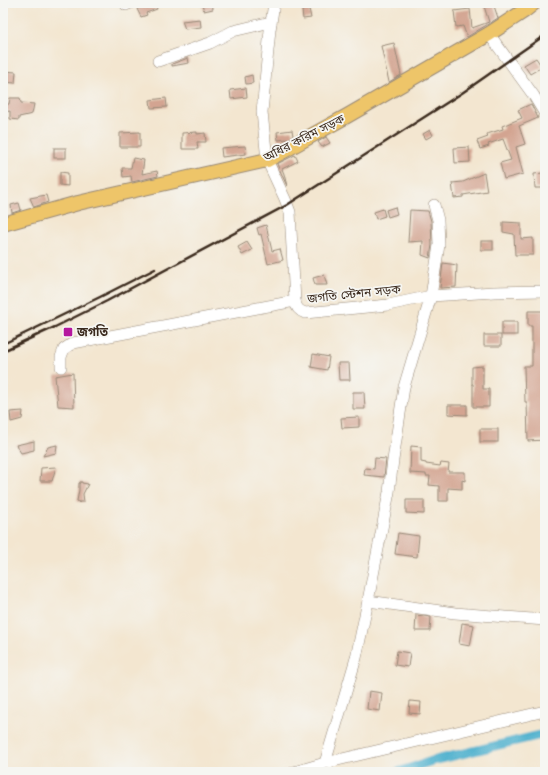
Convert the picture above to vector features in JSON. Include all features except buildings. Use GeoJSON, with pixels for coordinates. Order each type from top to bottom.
{"type":"FeatureCollection","features":[{"type":"Feature","properties":{"kind":"main road","name":"অধির করিম সড়ক"},"geometry":{"type":"LineString","coordinates":[[3,224],[78,202],[267,160],[347,116],[489,34],[534,3]]}},
{"type":"Feature","properties":{"kind":"street","name":"জগতি স্টেশন সড়ক"},"geometry":{"type":"LineString","coordinates":[[274,3],[262,112],[267,160],[290,212],[295,302],[298,309],[305,313],[388,305],[431,296],[494,292],[545,291]]}},
{"type":"Feature","properties":{"kind":"street"},"geometry":{"type":"LineString","coordinates":[[158,61],[210,43],[233,31],[271,22]]}},
{"type":"Feature","properties":{"kind":"street"},"geometry":{"type":"LineString","coordinates":[[489,34],[534,96],[545,114]]}},
{"type":"Feature","properties":{"kind":"street"},"geometry":{"type":"LineString","coordinates":[[325,763],[356,658],[389,492],[404,387],[431,296],[439,245],[438,220],[434,205]]}},
{"type":"Feature","properties":{"kind":"street"},"geometry":{"type":"LineString","coordinates":[[62,367],[64,348],[73,343],[295,302]]}},
{"type":"Feature","properties":{"kind":"street"},"geometry":{"type":"LineString","coordinates":[[368,601],[455,613],[545,620]]}},
{"type":"Feature","properties":{"kind":"street"},"geometry":{"type":"LineString","coordinates":[[294,772],[325,763],[545,711]]}},
{"type":"Feature","properties":{"kind":"waterway"},"geometry":{"type":"LineString","coordinates":[[398,772],[432,761],[545,734]]}},
{"type":"Feature","properties":{"kind":"railway"},"geometry":{"type":"LineString","coordinates":[[3,351],[107,301],[287,205],[462,93],[545,35]]}},
{"type":"Feature","properties":{"kind":"railway"},"geometry":{"type":"LineString","coordinates":[[3,344],[155,269]]}},
{"type":"Feature","properties":{"kind":"place","name":"জগতি"},"geometry":{"type":"Point","coordinates":[68,332]}}]}
